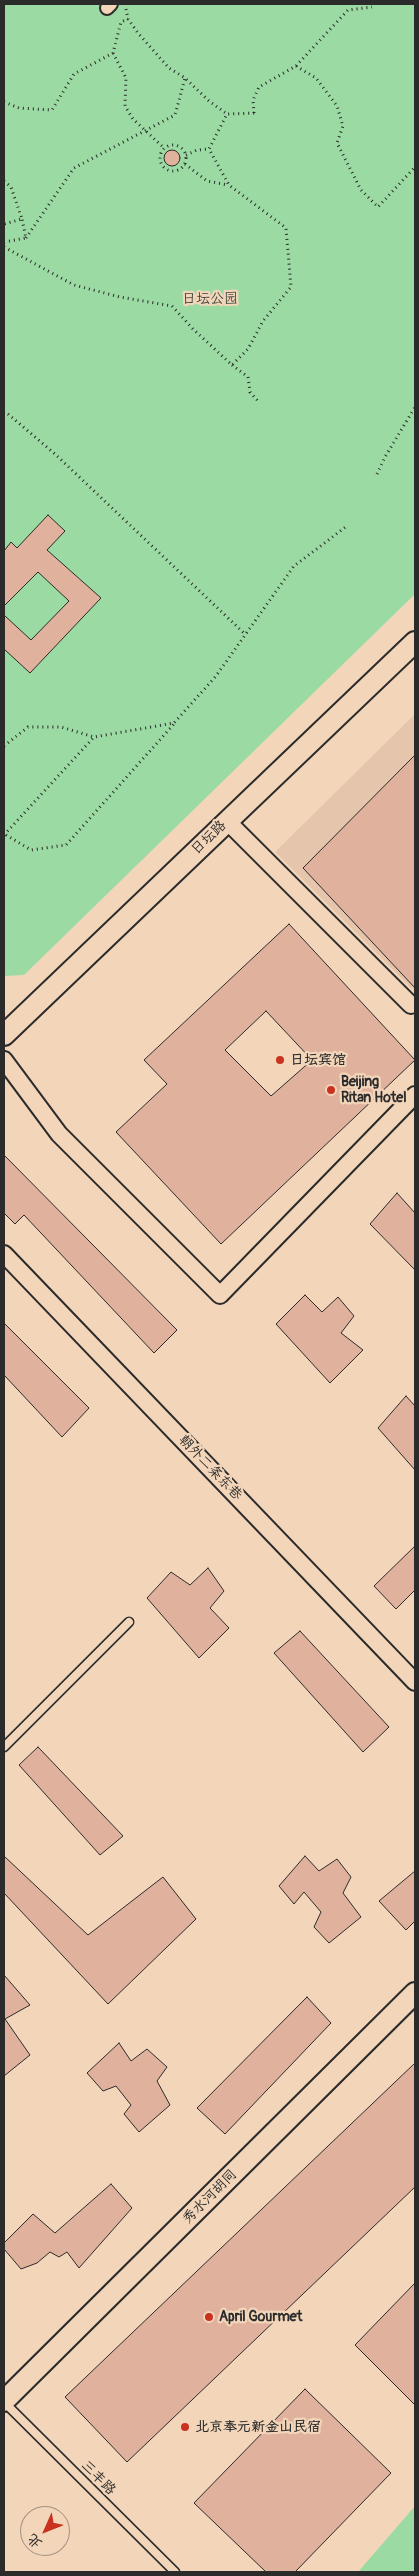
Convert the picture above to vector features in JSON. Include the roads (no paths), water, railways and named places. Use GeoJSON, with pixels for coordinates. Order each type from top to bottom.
{"type":"FeatureCollection","features":[{"type":"Feature","properties":{"kind":"street","name":"日坛路"},"geometry":{"type":"LineString","coordinates":[[4,1035],[415,642]]}},
{"type":"Feature","properties":{"kind":"street"},"geometry":{"type":"LineString","coordinates":[[227,821],[411,1004]]}},
{"type":"Feature","properties":{"kind":"street"},"geometry":{"type":"LineString","coordinates":[[4,1060],[59,1134],[220,1295],[415,1095]]}},
{"type":"Feature","properties":{"kind":"street","name":"朝外二条东巷"},"geometry":{"type":"LineString","coordinates":[[4,1254],[415,1682]]}},
{"type":"Feature","properties":{"kind":"street","name":"秀水河胡同"},"geometry":{"type":"LineString","coordinates":[[4,2402],[415,1993]]}},
{"type":"Feature","properties":{"kind":"lane"},"geometry":{"type":"LineString","coordinates":[[4,1747],[129,1622]]}},
{"type":"Feature","properties":{"kind":"lane","name":"三丰路"},"geometry":{"type":"LineString","coordinates":[[4,2402],[175,2572]]}},
{"type":"Feature","properties":{"kind":"place","name":"日坛宾馆"},"geometry":{"type":"Point","coordinates":[280,1060]}},
{"type":"Feature","properties":{"kind":"place","name":"Beijing Ritan Hotel"},"geometry":{"type":"Point","coordinates":[331,1090]}},
{"type":"Feature","properties":{"kind":"place","name":"April Gourmet"},"geometry":{"type":"Point","coordinates":[209,2317]}},
{"type":"Feature","properties":{"kind":"place","name":"北京奉元新金山民宿"},"geometry":{"type":"Point","coordinates":[185,2427]}},
{"type":"Feature","properties":{"kind":"park label","name":"日坛公园"},"geometry":{"type":"Point","coordinates":[210,299]}}]}
